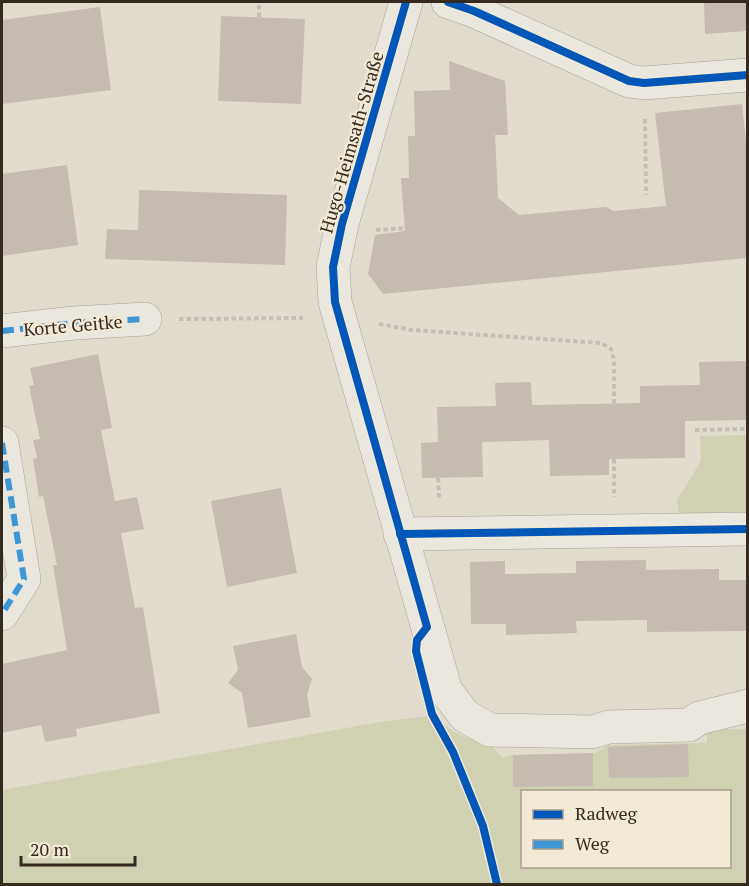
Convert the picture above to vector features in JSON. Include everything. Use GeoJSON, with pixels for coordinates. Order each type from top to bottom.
{"type":"FeatureCollection","features":[{"type":"Feature","properties":{"kind":"street","name":"Hugo-Heimsath-Straße"},"geometry":{"type":"LineString","coordinates":[[406,2],[342,224],[333,267],[335,302],[427,627],[451,699],[472,722],[490,729],[592,732],[609,727],[689,725],[699,718],[747,706]]}},
{"type":"Feature","properties":{"kind":"street"},"geometry":{"type":"LineString","coordinates":[[469,5],[629,81],[644,83],[747,75]]}},
{"type":"Feature","properties":{"kind":"street","name":"Korte Geitke"},"geometry":{"type":"LineString","coordinates":[[2,331],[74,323],[145,319]]}},
{"type":"Feature","properties":{"kind":"street"},"geometry":{"type":"LineString","coordinates":[[2,443],[24,579],[2,614]]}},
{"type":"Feature","properties":{"kind":"street"},"geometry":{"type":"LineString","coordinates":[[400,534],[747,529]]}},
{"type":"Feature","properties":{"kind":"path"},"geometry":{"type":"LineString","coordinates":[[259,2],[259,17]]}},
{"type":"Feature","properties":{"kind":"path"},"geometry":{"type":"LineString","coordinates":[[644,83],[646,195]]}},
{"type":"Feature","properties":{"kind":"path"},"geometry":{"type":"LineString","coordinates":[[145,319],[339,317],[412,330],[601,343],[611,350],[614,360],[615,530]]}},
{"type":"Feature","properties":{"kind":"path"},"geometry":{"type":"LineString","coordinates":[[695,430],[747,429]]}},
{"type":"Feature","properties":{"kind":"path"},"geometry":{"type":"LineString","coordinates":[[438,478],[439,489]]}},
{"type":"Feature","properties":{"kind":"green space"},"geometry":{"type":"Polygon","coordinates":[[[746,435],[747,523],[680,524],[677,500],[701,461],[700,436],[746,435]]]}},
{"type":"Feature","properties":{"kind":"green space"},"geometry":{"type":"Polygon","coordinates":[[[436,715],[459,734],[489,741],[502,758],[513,755],[593,754],[608,745],[707,743],[707,729],[747,729],[747,884],[2,884],[2,790],[380,722],[436,715]]]}},
{"type":"Feature","properties":{"kind":"building"},"geometry":{"type":"Polygon","coordinates":[[[704,2],[747,2],[747,31],[705,34],[704,2]]]}},
{"type":"Feature","properties":{"kind":"building"},"geometry":{"type":"Polygon","coordinates":[[[100,7],[111,90],[2,104],[2,20],[100,7]]]}},
{"type":"Feature","properties":{"kind":"building"},"geometry":{"type":"Polygon","coordinates":[[[221,16],[305,19],[301,104],[218,101],[221,16]]]}},
{"type":"Feature","properties":{"kind":"building"},"geometry":{"type":"Polygon","coordinates":[[[449,61],[505,81],[508,135],[495,135],[498,198],[519,215],[606,207],[614,211],[666,206],[655,113],[742,104],[747,151],[747,258],[383,294],[368,274],[375,235],[405,231],[401,178],[409,178],[408,136],[415,136],[414,91],[450,90],[449,61]]]}},
{"type":"Feature","properties":{"kind":"building"},"geometry":{"type":"Polygon","coordinates":[[[67,165],[78,245],[2,256],[2,174],[67,165]]]}},
{"type":"Feature","properties":{"kind":"building"},"geometry":{"type":"Polygon","coordinates":[[[139,190],[287,195],[285,265],[105,259],[107,229],[138,230],[139,190]]]}},
{"type":"Feature","properties":{"kind":"building"},"geometry":{"type":"Polygon","coordinates":[[[98,354],[112,428],[101,430],[115,501],[137,497],[144,529],[121,533],[135,608],[143,607],[160,713],[76,729],[77,736],[45,742],[41,725],[2,733],[2,664],[67,650],[53,565],[57,565],[43,496],[39,497],[33,459],[37,458],[33,440],[40,439],[29,386],[34,385],[30,368],[98,354]]]}},
{"type":"Feature","properties":{"kind":"building"},"geometry":{"type":"Polygon","coordinates":[[[747,361],[747,420],[685,421],[685,458],[609,459],[609,475],[550,476],[549,440],[482,442],[483,477],[422,478],[421,443],[438,442],[437,407],[496,406],[495,383],[531,382],[532,405],[640,403],[640,386],[700,385],[699,362],[747,361]]]}},
{"type":"Feature","properties":{"kind":"building"},"geometry":{"type":"Polygon","coordinates":[[[281,488],[297,573],[227,587],[211,501],[281,488]]]}},
{"type":"Feature","properties":{"kind":"building"},"geometry":{"type":"Polygon","coordinates":[[[646,560],[646,570],[719,569],[719,580],[747,580],[747,631],[647,632],[647,620],[576,621],[577,633],[506,635],[506,624],[471,624],[470,562],[505,561],[505,574],[576,573],[576,561],[646,560]]]}},
{"type":"Feature","properties":{"kind":"building"},"geometry":{"type":"Polygon","coordinates":[[[296,634],[302,667],[312,679],[307,695],[311,717],[248,728],[242,693],[228,683],[238,670],[233,646],[296,634]]]}},
{"type":"Feature","properties":{"kind":"building"},"geometry":{"type":"Polygon","coordinates":[[[688,744],[689,777],[609,778],[608,747],[688,744]]]}},
{"type":"Feature","properties":{"kind":"building"},"geometry":{"type":"Polygon","coordinates":[[[593,753],[593,786],[513,787],[513,755],[593,753]]]}},
{"type":"Feature","properties":{"kind":"marked path"},"geometry":{"type":"LineString","coordinates":[[2,331],[74,323],[145,319]]}},
{"type":"Feature","properties":{"kind":"marked path"},"geometry":{"type":"LineString","coordinates":[[2,443],[24,579],[2,614]]}},
{"type":"Feature","properties":{"kind":"cycle path"},"geometry":{"type":"LineString","coordinates":[[406,2],[342,224],[333,267],[335,302],[427,627],[417,640],[416,651],[432,714],[453,752],[483,826],[497,884]]}},
{"type":"Feature","properties":{"kind":"cycle path"},"geometry":{"type":"LineString","coordinates":[[448,2],[474,11],[629,81],[644,83],[748,75]]}},
{"type":"Feature","properties":{"kind":"cycle path"},"geometry":{"type":"LineString","coordinates":[[400,534],[748,529]]}}]}
